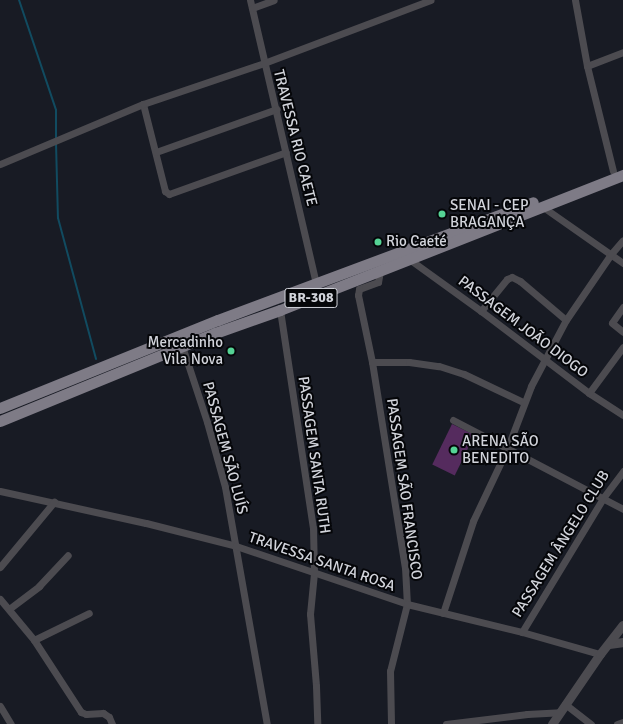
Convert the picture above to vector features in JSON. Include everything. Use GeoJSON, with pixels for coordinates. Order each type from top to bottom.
{"type":"FeatureCollection","features":[{"type":"Feature","properties":{"kind":"main road","name":"BR-308"},"geometry":{"type":"LineString","coordinates":[[0,421],[182,346],[280,310],[543,207],[620,171]]}},
{"type":"Feature","properties":{"kind":"main road","name":"BR-308"},"geometry":{"type":"LineString","coordinates":[[0,408],[178,335],[316,282],[347,273],[620,171]]}},
{"type":"Feature","properties":{"kind":"street","name":"TRAVESSA RIO CAETE"},"geometry":{"type":"LineString","coordinates":[[250,0],[264,63],[277,109],[316,282]]}},
{"type":"Feature","properties":{"kind":"street"},"geometry":{"type":"LineString","coordinates":[[252,8],[274,0]]}},
{"type":"Feature","properties":{"kind":"street"},"geometry":{"type":"LineString","coordinates":[[406,0],[409,8]]}},
{"type":"Feature","properties":{"kind":"street"},"geometry":{"type":"LineString","coordinates":[[0,164],[143,104],[264,63],[432,0]]}},
{"type":"Feature","properties":{"kind":"street"},"geometry":{"type":"LineString","coordinates":[[574,0],[587,66],[620,171]]}},
{"type":"Feature","properties":{"kind":"street"},"geometry":{"type":"LineString","coordinates":[[587,66],[623,52]]}},
{"type":"Feature","properties":{"kind":"street"},"geometry":{"type":"LineString","coordinates":[[143,104],[165,191],[171,194],[286,152]]}},
{"type":"Feature","properties":{"kind":"street"},"geometry":{"type":"LineString","coordinates":[[156,152],[277,109]]}},
{"type":"Feature","properties":{"kind":"street"},"geometry":{"type":"LineString","coordinates":[[543,207],[623,263]]}},
{"type":"Feature","properties":{"kind":"street"},"geometry":{"type":"LineString","coordinates":[[443,613],[473,521],[507,449],[524,402],[566,320],[611,254],[623,240]]}},
{"type":"Feature","properties":{"kind":"street","name":"PASSAGEM JOÃO DIOGO"},"geometry":{"type":"LineString","coordinates":[[409,260],[481,311],[588,392],[623,415]]}},
{"type":"Feature","properties":{"kind":"street","name":"PASSAGEM SÃO FRANCISCO"},"geometry":{"type":"LineString","coordinates":[[380,271],[378,282],[361,288],[358,292],[372,362],[401,542],[407,604],[390,671],[391,724]]}},
{"type":"Feature","properties":{"kind":"street"},"geometry":{"type":"LineString","coordinates":[[481,311],[507,279],[512,277],[520,281],[566,320]]}},
{"type":"Feature","properties":{"kind":"street"},"geometry":{"type":"LineString","coordinates":[[623,307],[612,323],[623,332]]}},
{"type":"Feature","properties":{"kind":"street","name":"PASSAGEM SANTA RUTH"},"geometry":{"type":"LineString","coordinates":[[280,310],[311,506],[314,573],[310,614],[316,686],[317,724]]}},
{"type":"Feature","properties":{"kind":"street","name":"PASSAGEM SÃO LUÍS"},"geometry":{"type":"LineString","coordinates":[[182,346],[216,456],[226,494],[267,724]]}},
{"type":"Feature","properties":{"kind":"street"},"geometry":{"type":"LineString","coordinates":[[588,392],[623,347]]}},
{"type":"Feature","properties":{"kind":"street"},"geometry":{"type":"LineString","coordinates":[[372,362],[409,362],[439,366],[464,374],[524,402]]}},
{"type":"Feature","properties":{"kind":"street"},"geometry":{"type":"LineString","coordinates":[[453,420],[623,509]]}},
{"type":"Feature","properties":{"kind":"street","name":"PASSAGEM ÂNGELO CLUB"},"geometry":{"type":"LineString","coordinates":[[522,632],[603,498],[623,471]]}},
{"type":"Feature","properties":{"kind":"street","name":"TRAVESSA SANTA ROSA"},"geometry":{"type":"LineString","coordinates":[[0,491],[149,524],[236,546],[407,604],[522,632],[600,654]]}},
{"type":"Feature","properties":{"kind":"street"},"geometry":{"type":"LineString","coordinates":[[0,567],[54,502]]}},
{"type":"Feature","properties":{"kind":"street"},"geometry":{"type":"LineString","coordinates":[[9,609],[39,586],[68,556]]}},
{"type":"Feature","properties":{"kind":"street"},"geometry":{"type":"LineString","coordinates":[[0,599],[34,640],[81,712],[86,714],[103,713],[108,717],[112,724]]}},
{"type":"Feature","properties":{"kind":"street"},"geometry":{"type":"LineString","coordinates":[[34,640],[89,613]]}},
{"type":"Feature","properties":{"kind":"street"},"geometry":{"type":"LineString","coordinates":[[552,724],[600,654],[623,625]]}},
{"type":"Feature","properties":{"kind":"street"},"geometry":{"type":"LineString","coordinates":[[609,644],[623,642]]}},
{"type":"Feature","properties":{"kind":"street"},"geometry":{"type":"LineString","coordinates":[[565,704],[591,724]]}},
{"type":"Feature","properties":{"kind":"street"},"geometry":{"type":"LineString","coordinates":[[0,706],[11,724]]}},
{"type":"Feature","properties":{"kind":"street"},"geometry":{"type":"LineString","coordinates":[[446,724],[527,714],[560,712]]}},
{"type":"Feature","properties":{"kind":"street"},"geometry":{"type":"LineString","coordinates":[[617,724],[623,722]]}},
{"type":"Feature","properties":{"kind":"shaded area","name":"ARENA SÃO BENEDITO"},"geometry":{"type":"Polygon","coordinates":[[[452,424],[474,435],[455,475],[432,464],[452,424]]]}},
{"type":"Feature","properties":{"kind":"waterway"},"geometry":{"type":"LineString","coordinates":[[19,0],[56,110],[56,139]]}},
{"type":"Feature","properties":{"kind":"waterway"},"geometry":{"type":"LineString","coordinates":[[56,143],[58,218],[96,359]]}},
{"type":"Feature","properties":{"kind":"place","name":"SENAI - CEP BRAGANÇA"},"geometry":{"type":"Point","coordinates":[442,214]}},
{"type":"Feature","properties":{"kind":"place","name":"Rio Caeté"},"geometry":{"type":"Point","coordinates":[378,242]}},
{"type":"Feature","properties":{"kind":"place","name":"Mercadinho Vila Nova"},"geometry":{"type":"Point","coordinates":[231,351]}},
{"type":"Feature","properties":{"kind":"place","name":"ARENA SÃO BENEDITO"},"geometry":{"type":"Point","coordinates":[454,450]}}]}
